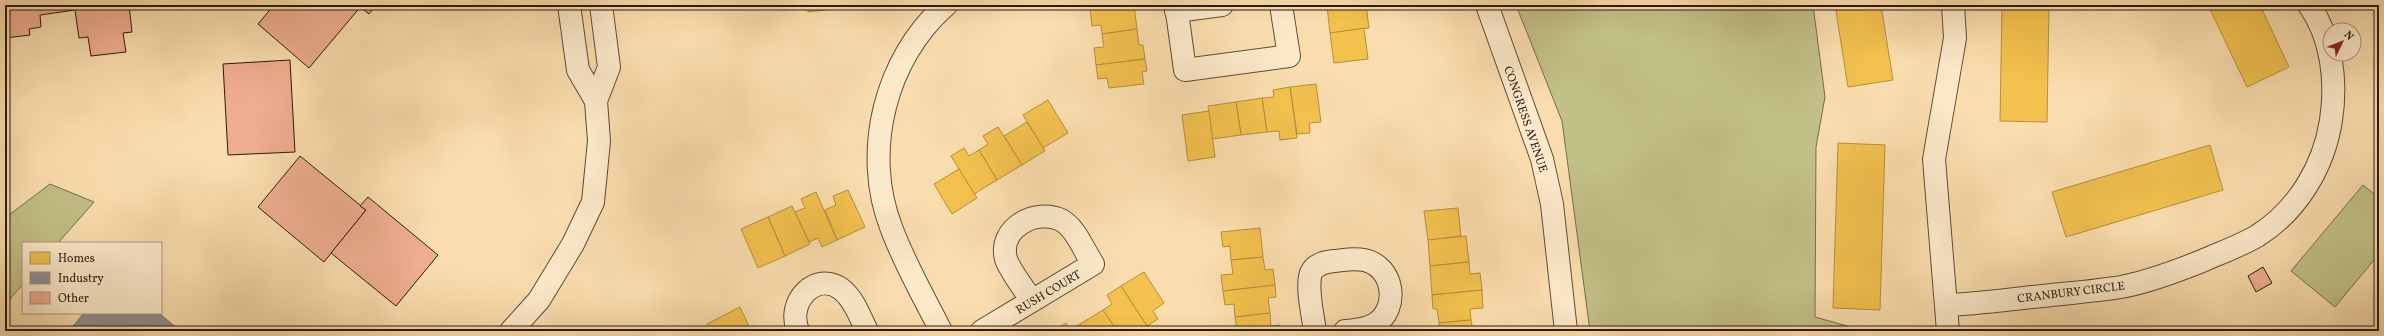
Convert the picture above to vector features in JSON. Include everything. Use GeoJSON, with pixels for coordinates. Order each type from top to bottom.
{"type":"FeatureCollection","features":[{"type":"Feature","properties":{"kind":"street"},"geometry":{"type":"LineString","coordinates":[[569,5],[578,70],[596,100]]}},
{"type":"Feature","properties":{"kind":"street"},"geometry":{"type":"LineString","coordinates":[[512,331],[542,293],[573,244],[593,202],[599,141],[596,100],[609,67],[601,5]]}},
{"type":"Feature","properties":{"kind":"street"},"geometry":{"type":"LineString","coordinates":[[941,331],[891,227],[880,186],[878,164],[881,121],[893,80],[914,42],[946,5]]}},
{"type":"Feature","properties":{"kind":"street"},"geometry":{"type":"LineString","coordinates":[[1222,5],[1176,8],[1185,70],[1289,56],[1281,5]]}},
{"type":"Feature","properties":{"kind":"street","name":"CONGRESS AVENUE"},"geometry":{"type":"LineString","coordinates":[[1487,5],[1542,158],[1552,204],[1566,331]]}},
{"type":"Feature","properties":{"kind":"street"},"geometry":{"type":"LineString","coordinates":[[1948,331],[1934,159],[1955,38],[1953,5]]}},
{"type":"Feature","properties":{"kind":"street","name":"CRANBURY CIRCLE"},"geometry":{"type":"LineString","coordinates":[[1947,305],[2122,287],[2185,268],[2245,242],[2272,225],[2297,199],[2307,185],[2316,169],[2329,136],[2334,101],[2333,71],[2325,37],[2314,7]]}},
{"type":"Feature","properties":{"kind":"street","name":"RUSH COURT"},"geometry":{"type":"LineString","coordinates":[[982,331],[1032,301],[1093,264],[1072,230],[1062,221],[1051,216],[1040,216],[1019,224],[1011,233],[1007,244],[1006,259],[1032,301]]}},
{"type":"Feature","properties":{"kind":"street"},"geometry":{"type":"LineString","coordinates":[[1315,331],[1310,282],[1312,272],[1318,265],[1327,262],[1365,260],[1378,267],[1388,279],[1391,293],[1390,304],[1385,314],[1375,324],[1361,330],[1345,331]]}},
{"type":"Feature","properties":{"kind":"street"},"geometry":{"type":"LineString","coordinates":[[798,331],[794,314],[798,301],[806,292],[817,286],[830,285],[839,288],[849,296],[867,331]]}},
{"type":"Feature","properties":{"kind":"shaded area"},"geometry":{"type":"Polygon","coordinates":[[[129,5],[161,5],[129,9],[129,5]]]}},
{"type":"Feature","properties":{"kind":"shaded area"},"geometry":{"type":"Polygon","coordinates":[[[1516,5],[1813,5],[1825,97],[1816,147],[1815,317],[1865,331],[1590,331],[1562,121],[1516,5]]]}},
{"type":"Feature","properties":{"kind":"shaded area"},"geometry":{"type":"Polygon","coordinates":[[[50,184],[94,202],[59,242],[22,242],[22,285],[5,305],[5,218],[50,184]]]}},
{"type":"Feature","properties":{"kind":"shaded area"},"geometry":{"type":"Polygon","coordinates":[[[2363,185],[2379,198],[2379,254],[2335,307],[2291,271],[2363,185]]]}},
{"type":"Feature","properties":{"kind":"building: Homes"},"geometry":{"type":"Polygon","coordinates":[[[807,5],[824,5],[825,10],[808,12],[807,5]]]}},
{"type":"Feature","properties":{"kind":"building: Homes"},"geometry":{"type":"Polygon","coordinates":[[[824,5],[839,5],[839,8],[825,10],[824,5]]]}},
{"type":"Feature","properties":{"kind":"building: Homes"},"geometry":{"type":"Polygon","coordinates":[[[1098,5],[1119,5],[1098,8],[1098,5]]]}},
{"type":"Feature","properties":{"kind":"building: Homes"},"geometry":{"type":"Polygon","coordinates":[[[1119,5],[1134,5],[1137,29],[1102,34],[1101,25],[1092,26],[1090,9],[1119,5]]]}},
{"type":"Feature","properties":{"kind":"building: Homes"},"geometry":{"type":"Polygon","coordinates":[[[1366,5],[1369,28],[1330,33],[1327,6],[1366,5]]]}},
{"type":"Feature","properties":{"kind":"building: Homes"},"geometry":{"type":"Polygon","coordinates":[[[1835,5],[1881,5],[1893,80],[1848,87],[1835,5]]]}},
{"type":"Feature","properties":{"kind":"building: Homes"},"geometry":{"type":"Polygon","coordinates":[[[2002,5],[2049,5],[2047,122],[2000,121],[2002,5]]]}},
{"type":"Feature","properties":{"kind":"building: Homes"},"geometry":{"type":"Polygon","coordinates":[[[2208,5],[2260,5],[2289,67],[2247,87],[2208,5]]]}},
{"type":"Feature","properties":{"kind":"building: Homes"},"geometry":{"type":"Polygon","coordinates":[[[1364,28],[1368,59],[1334,63],[1330,33],[1364,28]]]}},
{"type":"Feature","properties":{"kind":"building: Homes"},"geometry":{"type":"Polygon","coordinates":[[[1137,29],[1139,45],[1143,45],[1145,59],[1096,65],[1094,48],[1104,47],[1102,34],[1137,29]]]}},
{"type":"Feature","properties":{"kind":"building: Homes"},"geometry":{"type":"Polygon","coordinates":[[[1145,59],[1147,71],[1142,72],[1144,84],[1109,88],[1107,78],[1098,79],[1096,65],[1145,59]]]}},
{"type":"Feature","properties":{"kind":"building: Homes"},"geometry":{"type":"Polygon","coordinates":[[[1316,84],[1321,122],[1309,123],[1310,133],[1297,134],[1290,87],[1316,84]]]}},
{"type":"Feature","properties":{"kind":"building: Homes"},"geometry":{"type":"Polygon","coordinates":[[[1290,87],[1297,138],[1280,140],[1279,131],[1267,132],[1262,98],[1274,97],[1273,90],[1290,87]]]}},
{"type":"Feature","properties":{"kind":"building: Homes"},"geometry":{"type":"Polygon","coordinates":[[[1262,98],[1267,132],[1241,135],[1236,102],[1262,98]]]}},
{"type":"Feature","properties":{"kind":"building: Homes"},"geometry":{"type":"Polygon","coordinates":[[[1048,100],[1068,133],[1043,148],[1023,115],[1048,100]]]}},
{"type":"Feature","properties":{"kind":"building: Homes"},"geometry":{"type":"Polygon","coordinates":[[[1236,102],[1241,135],[1212,139],[1208,106],[1236,102]]]}},
{"type":"Feature","properties":{"kind":"building: Homes"},"geometry":{"type":"Polygon","coordinates":[[[1209,111],[1215,157],[1188,161],[1182,115],[1209,111]]]}},
{"type":"Feature","properties":{"kind":"building: Homes"},"geometry":{"type":"Polygon","coordinates":[[[1027,122],[1045,151],[1022,165],[1004,136],[1027,122]]]}},
{"type":"Feature","properties":{"kind":"building: Homes"},"geometry":{"type":"Polygon","coordinates":[[[998,127],[1022,165],[997,180],[979,150],[988,144],[983,136],[998,127]]]}},
{"type":"Feature","properties":{"kind":"building: Homes"},"geometry":{"type":"Polygon","coordinates":[[[1838,143],[1885,145],[1880,310],[1833,308],[1838,143]]]}},
{"type":"Feature","properties":{"kind":"building: Homes"},"geometry":{"type":"Polygon","coordinates":[[[2210,145],[2223,190],[2066,237],[2052,192],[2210,145]]]}},
{"type":"Feature","properties":{"kind":"building: Homes"},"geometry":{"type":"Polygon","coordinates":[[[964,148],[969,156],[979,150],[997,180],[974,194],[951,156],[964,148]]]}},
{"type":"Feature","properties":{"kind":"building: Homes"},"geometry":{"type":"Polygon","coordinates":[[[959,169],[977,198],[952,214],[934,184],[959,169]]]}},
{"type":"Feature","properties":{"kind":"building: Homes"},"geometry":{"type":"Polygon","coordinates":[[[848,190],[865,227],[837,240],[825,210],[836,205],[833,196],[848,190]]]}},
{"type":"Feature","properties":{"kind":"building: Homes"},"geometry":{"type":"Polygon","coordinates":[[[816,192],[837,240],[822,247],[818,238],[809,242],[795,212],[805,208],[801,199],[816,192]]]}},
{"type":"Feature","properties":{"kind":"building: Homes"},"geometry":{"type":"Polygon","coordinates":[[[792,206],[810,244],[785,256],[768,217],[792,206]]]}},
{"type":"Feature","properties":{"kind":"building: Homes"},"geometry":{"type":"Polygon","coordinates":[[[1458,208],[1461,236],[1428,240],[1424,211],[1458,208]]]}},
{"type":"Feature","properties":{"kind":"building: Homes"},"geometry":{"type":"Polygon","coordinates":[[[768,217],[785,256],[758,268],[741,229],[768,217]]]}},
{"type":"Feature","properties":{"kind":"building: Homes"},"geometry":{"type":"Polygon","coordinates":[[[1260,228],[1263,257],[1231,260],[1230,246],[1223,247],[1221,232],[1260,228]]]}},
{"type":"Feature","properties":{"kind":"building: Homes"},"geometry":{"type":"Polygon","coordinates":[[[1466,236],[1469,262],[1430,266],[1428,240],[1466,236]]]}},
{"type":"Feature","properties":{"kind":"building: Homes"},"geometry":{"type":"Polygon","coordinates":[[[1263,257],[1265,270],[1273,269],[1275,285],[1223,291],[1221,275],[1233,274],[1231,260],[1263,257]]]}},
{"type":"Feature","properties":{"kind":"building: Homes"},"geometry":{"type":"Polygon","coordinates":[[[1469,262],[1470,274],[1480,273],[1482,290],[1432,295],[1430,266],[1469,262]]]}},
{"type":"Feature","properties":{"kind":"building: Homes"},"geometry":{"type":"Polygon","coordinates":[[[1144,272],[1164,303],[1153,311],[1158,319],[1147,326],[1121,286],[1144,272]]]}},
{"type":"Feature","properties":{"kind":"building: Homes"},"geometry":{"type":"Polygon","coordinates":[[[1275,285],[1276,297],[1268,298],[1270,313],[1235,317],[1234,304],[1225,305],[1223,291],[1275,285]]]}},
{"type":"Feature","properties":{"kind":"building: Homes"},"geometry":{"type":"Polygon","coordinates":[[[1121,286],[1149,331],[1117,331],[1103,310],[1112,304],[1107,295],[1121,286]]]}},
{"type":"Feature","properties":{"kind":"building: Homes"},"geometry":{"type":"Polygon","coordinates":[[[1482,290],[1483,308],[1470,309],[1471,320],[1439,323],[1437,309],[1433,309],[1432,295],[1482,290]]]}},
{"type":"Feature","properties":{"kind":"building: Homes"},"geometry":{"type":"Polygon","coordinates":[[[740,307],[751,331],[710,331],[707,324],[740,307]]]}},
{"type":"Feature","properties":{"kind":"building: Homes"},"geometry":{"type":"Polygon","coordinates":[[[1103,310],[1117,331],[1085,331],[1080,324],[1103,310]]]}},
{"type":"Feature","properties":{"kind":"building: Homes"},"geometry":{"type":"Polygon","coordinates":[[[1270,313],[1271,326],[1280,325],[1280,331],[1230,331],[1237,330],[1235,317],[1270,313]]]}},
{"type":"Feature","properties":{"kind":"building: Homes"},"geometry":{"type":"Polygon","coordinates":[[[1471,320],[1473,331],[1440,331],[1439,323],[1471,320]]]}},
{"type":"Feature","properties":{"kind":"building: Homes"},"geometry":{"type":"Polygon","coordinates":[[[1066,323],[1070,330],[1080,324],[1085,331],[1053,331],[1066,323]]]}},
{"type":"Feature","properties":{"kind":"building: Industry"},"geometry":{"type":"Polygon","coordinates":[[[83,314],[160,314],[180,331],[69,331],[83,314]]]}},
{"type":"Feature","properties":{"kind":"building: Other"},"geometry":{"type":"Polygon","coordinates":[[[5,5],[129,5],[132,32],[123,33],[126,52],[91,56],[88,37],[79,38],[75,10],[40,15],[41,27],[29,29],[30,35],[5,38],[5,5]]]}},
{"type":"Feature","properties":{"kind":"building: Other"},"geometry":{"type":"Polygon","coordinates":[[[274,5],[362,5],[309,68],[258,24],[274,5]]]}},
{"type":"Feature","properties":{"kind":"building: Other"},"geometry":{"type":"Polygon","coordinates":[[[362,5],[376,5],[369,14],[360,7],[362,5]]]}},
{"type":"Feature","properties":{"kind":"building: Other"},"geometry":{"type":"Polygon","coordinates":[[[290,60],[295,152],[228,155],[223,64],[290,60]]]}},
{"type":"Feature","properties":{"kind":"building: Other"},"geometry":{"type":"Polygon","coordinates":[[[300,156],[366,210],[324,262],[258,207],[300,156]]]}},
{"type":"Feature","properties":{"kind":"building: Other"},"geometry":{"type":"Polygon","coordinates":[[[2379,158],[2379,167],[2375,163],[2379,158]]]}},
{"type":"Feature","properties":{"kind":"building: Other"},"geometry":{"type":"Polygon","coordinates":[[[368,197],[438,255],[396,306],[331,253],[366,210],[360,206],[368,197]]]}},
{"type":"Feature","properties":{"kind":"building: Other"},"geometry":{"type":"Polygon","coordinates":[[[2263,267],[2272,283],[2256,292],[2248,276],[2263,267]]]}}]}
